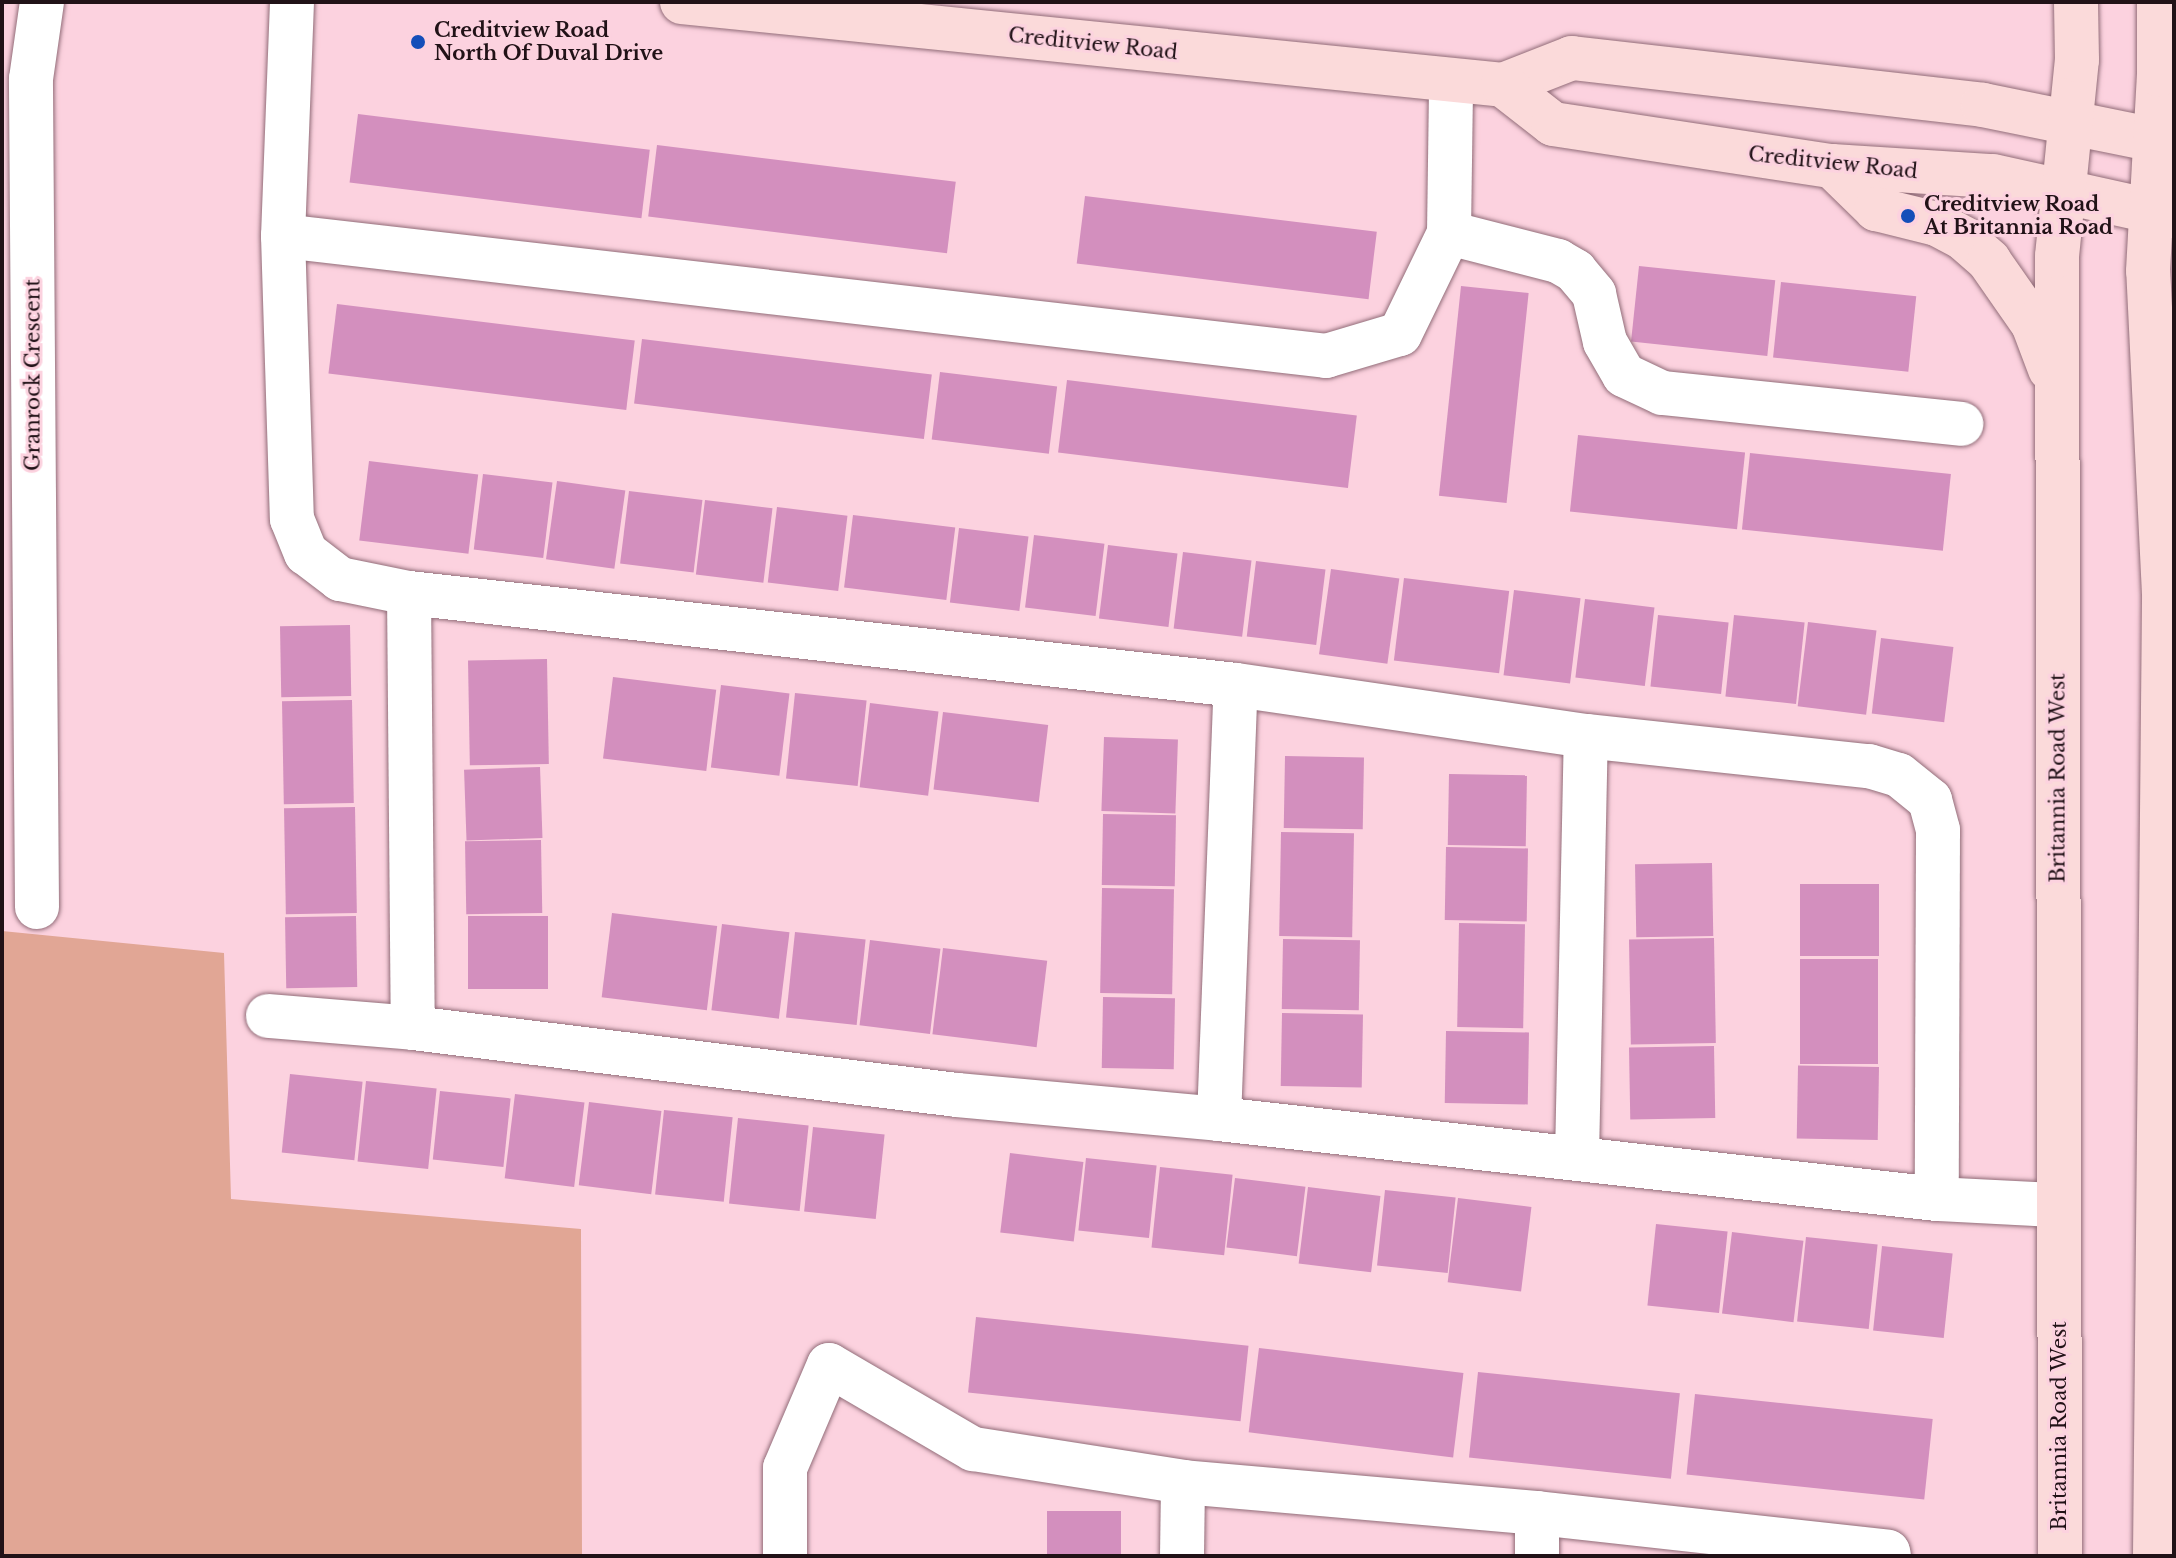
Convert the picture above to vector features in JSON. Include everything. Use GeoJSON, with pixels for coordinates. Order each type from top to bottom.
{"type":"FeatureCollection","features":[{"type":"Feature","properties":{"kind":"main road","name":"Creditview Road"},"geometry":{"type":"LineString","coordinates":[[682,2],[1503,85],[1572,58],[1983,105],[2165,142]]}},
{"type":"Feature","properties":{"kind":"main road","name":"Britannia Road West"},"geometry":{"type":"LineString","coordinates":[[2060,1556],[2057,256],[2077,60],[2076,2]]}},
{"type":"Feature","properties":{"kind":"main road"},"geometry":{"type":"LineString","coordinates":[[2155,1556],[2168,1221],[2164,594],[2148,271],[2163,214],[2165,142],[2159,2]]}},
{"type":"Feature","properties":{"kind":"main road","name":"Creditview Road"},"geometry":{"type":"LineString","coordinates":[[1503,85],[1553,124],[1832,166],[1993,176],[2163,214]]}},
{"type":"Feature","properties":{"kind":"main road"},"geometry":{"type":"LineString","coordinates":[[1832,166],[1876,209],[1937,224],[1963,238],[1989,261],[2033,324],[2059,395]]}},
{"type":"Feature","properties":{"kind":"street","name":"Granrock Crescent"},"geometry":{"type":"LineString","coordinates":[[37,907],[19,747],[31,79],[42,2]]}},
{"type":"Feature","properties":{"kind":"street"},"geometry":{"type":"LineString","coordinates":[[292,2],[283,236],[292,519],[306,553],[340,579],[409,593],[1236,685],[1586,736],[1869,766],[1899,775],[1930,800],[1938,830],[1937,1199]]}},
{"type":"Feature","properties":{"kind":"street"},"geometry":{"type":"LineString","coordinates":[[283,236],[1326,356],[1400,334],[1449,233],[1451,81]]}},
{"type":"Feature","properties":{"kind":"street"},"geometry":{"type":"LineString","coordinates":[[1449,233],[1558,261],[1575,271],[1594,294],[1605,342],[1624,375],[1662,393],[1961,424]]}},
{"type":"Feature","properties":{"kind":"street"},"geometry":{"type":"LineString","coordinates":[[409,593],[413,1028]]}},
{"type":"Feature","properties":{"kind":"street"},"geometry":{"type":"LineString","coordinates":[[1219,1119],[1236,685]]}},
{"type":"Feature","properties":{"kind":"street"},"geometry":{"type":"LineString","coordinates":[[1577,1157],[1586,736]]}},
{"type":"Feature","properties":{"kind":"street"},"geometry":{"type":"LineString","coordinates":[[268,1016],[413,1028],[957,1095],[1219,1119],[1937,1199],[2057,1205]]}},
{"type":"Feature","properties":{"kind":"street"},"geometry":{"type":"LineString","coordinates":[[785,1556],[785,1468],[829,1365],[973,1449],[1183,1482],[1537,1513],[1888,1552],[1889,1556]]}},
{"type":"Feature","properties":{"kind":"street"},"geometry":{"type":"LineString","coordinates":[[1182,1556],[1183,1482]]}},
{"type":"Feature","properties":{"kind":"street"},"geometry":{"type":"LineString","coordinates":[[1537,1513],[1537,1556]]}},
{"type":"Feature","properties":{"kind":"shaded area"},"geometry":{"type":"Polygon","coordinates":[[[2,931],[224,953],[231,1199],[581,1229],[582,1556],[2,1556],[2,931]]]}},
{"type":"Feature","properties":{"kind":"building"},"geometry":{"type":"Polygon","coordinates":[[[358,114],[650,150],[641,218],[350,182],[358,114]]]}},
{"type":"Feature","properties":{"kind":"building"},"geometry":{"type":"Polygon","coordinates":[[[657,145],[956,182],[947,253],[648,216],[657,145]]]}},
{"type":"Feature","properties":{"kind":"building"},"geometry":{"type":"Polygon","coordinates":[[[1085,196],[1377,232],[1369,299],[1077,263],[1085,196]]]}},
{"type":"Feature","properties":{"kind":"building"},"geometry":{"type":"Polygon","coordinates":[[[1639,266],[1775,280],[1767,356],[1631,342],[1639,266]]]}},
{"type":"Feature","properties":{"kind":"building"},"geometry":{"type":"Polygon","coordinates":[[[1781,282],[1916,296],[1908,372],[1773,358],[1781,282]]]}},
{"type":"Feature","properties":{"kind":"building"},"geometry":{"type":"Polygon","coordinates":[[[1461,286],[1529,293],[1507,503],[1439,496],[1461,286]]]}},
{"type":"Feature","properties":{"kind":"building"},"geometry":{"type":"Polygon","coordinates":[[[337,304],[635,341],[626,410],[328,373],[337,304]]]}},
{"type":"Feature","properties":{"kind":"building"},"geometry":{"type":"Polygon","coordinates":[[[642,339],[932,375],[924,439],[634,404],[642,339]]]}},
{"type":"Feature","properties":{"kind":"building"},"geometry":{"type":"Polygon","coordinates":[[[940,372],[1057,386],[1049,454],[932,439],[940,372]]]}},
{"type":"Feature","properties":{"kind":"building"},"geometry":{"type":"Polygon","coordinates":[[[1067,380],[1357,416],[1348,488],[1058,452],[1067,380]]]}},
{"type":"Feature","properties":{"kind":"building"},"geometry":{"type":"Polygon","coordinates":[[[1578,435],[1745,453],[1737,529],[1570,512],[1578,435]]]}},
{"type":"Feature","properties":{"kind":"building"},"geometry":{"type":"Polygon","coordinates":[[[1750,453],[1951,474],[1943,551],[1742,530],[1750,453]]]}},
{"type":"Feature","properties":{"kind":"building"},"geometry":{"type":"Polygon","coordinates":[[[369,461],[478,474],[468,554],[359,540],[369,461]]]}},
{"type":"Feature","properties":{"kind":"building"},"geometry":{"type":"Polygon","coordinates":[[[483,474],[552,483],[543,558],[474,549],[483,474]]]}},
{"type":"Feature","properties":{"kind":"building"},"geometry":{"type":"Polygon","coordinates":[[[557,481],[625,491],[614,569],[546,559],[557,481]]]}},
{"type":"Feature","properties":{"kind":"building"},"geometry":{"type":"Polygon","coordinates":[[[629,491],[702,500],[694,572],[620,563],[629,491]]]}},
{"type":"Feature","properties":{"kind":"building"},"geometry":{"type":"Polygon","coordinates":[[[705,500],[772,508],[763,583],[696,574],[705,500]]]}},
{"type":"Feature","properties":{"kind":"building"},"geometry":{"type":"Polygon","coordinates":[[[777,507],[847,516],[838,591],[768,582],[777,507]]]}},
{"type":"Feature","properties":{"kind":"building"},"geometry":{"type":"Polygon","coordinates":[[[853,515],[955,528],[946,600],[844,587],[853,515]]]}},
{"type":"Feature","properties":{"kind":"building"},"geometry":{"type":"Polygon","coordinates":[[[959,528],[1028,537],[1019,611],[950,602],[959,528]]]}},
{"type":"Feature","properties":{"kind":"building"},"geometry":{"type":"Polygon","coordinates":[[[1034,535],[1104,544],[1096,616],[1025,607],[1034,535]]]}},
{"type":"Feature","properties":{"kind":"building"},"geometry":{"type":"Polygon","coordinates":[[[1108,545],[1177,554],[1168,627],[1099,618],[1108,545]]]}},
{"type":"Feature","properties":{"kind":"building"},"geometry":{"type":"Polygon","coordinates":[[[1183,552],[1251,560],[1242,637],[1174,628],[1183,552]]]}},
{"type":"Feature","properties":{"kind":"building"},"geometry":{"type":"Polygon","coordinates":[[[1256,561],[1325,570],[1316,645],[1247,636],[1256,561]]]}},
{"type":"Feature","properties":{"kind":"building"},"geometry":{"type":"Polygon","coordinates":[[[1331,569],[1399,579],[1387,664],[1319,654],[1331,569]]]}},
{"type":"Feature","properties":{"kind":"building"},"geometry":{"type":"Polygon","coordinates":[[[1404,578],[1509,591],[1499,673],[1394,660],[1404,578]]]}},
{"type":"Feature","properties":{"kind":"building"},"geometry":{"type":"Polygon","coordinates":[[[1514,590],[1581,598],[1570,684],[1504,675],[1514,590]]]}},
{"type":"Feature","properties":{"kind":"building"},"geometry":{"type":"Polygon","coordinates":[[[1585,599],[1654,608],[1645,686],[1575,677],[1585,599]]]}},
{"type":"Feature","properties":{"kind":"building"},"geometry":{"type":"Polygon","coordinates":[[[1658,615],[1729,622],[1721,694],[1650,687],[1658,615]]]}},
{"type":"Feature","properties":{"kind":"building"},"geometry":{"type":"Polygon","coordinates":[[[1734,615],[1805,622],[1796,704],[1725,697],[1734,615]]]}},
{"type":"Feature","properties":{"kind":"building"},"geometry":{"type":"Polygon","coordinates":[[[1808,622],[1876,630],[1866,715],[1798,706],[1808,622]]]}},
{"type":"Feature","properties":{"kind":"building"},"geometry":{"type":"Polygon","coordinates":[[[350,625],[351,696],[281,697],[280,626],[350,625]]]}},
{"type":"Feature","properties":{"kind":"building"},"geometry":{"type":"Polygon","coordinates":[[[1881,638],[1953,647],[1944,722],[1872,713],[1881,638]]]}},
{"type":"Feature","properties":{"kind":"building"},"geometry":{"type":"Polygon","coordinates":[[[547,659],[549,764],[470,765],[468,660],[547,659]]]}},
{"type":"Feature","properties":{"kind":"building"},"geometry":{"type":"Polygon","coordinates":[[[613,677],[716,690],[706,771],[603,758],[613,677]]]}},
{"type":"Feature","properties":{"kind":"building"},"geometry":{"type":"Polygon","coordinates":[[[721,685],[789,693],[779,776],[711,767],[721,685]]]}},
{"type":"Feature","properties":{"kind":"building"},"geometry":{"type":"Polygon","coordinates":[[[795,693],[867,701],[858,786],[786,779],[795,693]]]}},
{"type":"Feature","properties":{"kind":"building"},"geometry":{"type":"Polygon","coordinates":[[[352,700],[354,803],[284,804],[282,701],[352,700]]]}},
{"type":"Feature","properties":{"kind":"building"},"geometry":{"type":"Polygon","coordinates":[[[870,703],[938,711],[928,796],[860,787],[870,703]]]}},
{"type":"Feature","properties":{"kind":"building"},"geometry":{"type":"Polygon","coordinates":[[[943,712],[1048,725],[1039,802],[933,789],[943,712]]]}},
{"type":"Feature","properties":{"kind":"building"},"geometry":{"type":"Polygon","coordinates":[[[1104,737],[1178,740],[1175,814],[1101,811],[1104,737]]]}},
{"type":"Feature","properties":{"kind":"building"},"geometry":{"type":"Polygon","coordinates":[[[1285,756],[1364,757],[1363,829],[1284,828],[1285,756]]]}},
{"type":"Feature","properties":{"kind":"building"},"geometry":{"type":"Polygon","coordinates":[[[540,767],[542,838],[467,841],[464,770],[540,767]]]}},
{"type":"Feature","properties":{"kind":"building"},"geometry":{"type":"Polygon","coordinates":[[[1449,774],[1527,775],[1526,846],[1448,845],[1449,774]]]}},
{"type":"Feature","properties":{"kind":"building"},"geometry":{"type":"Polygon","coordinates":[[[355,807],[357,913],[286,914],[284,808],[355,807]]]}},
{"type":"Feature","properties":{"kind":"building"},"geometry":{"type":"Polygon","coordinates":[[[1103,814],[1176,815],[1175,886],[1102,885],[1103,814]]]}},
{"type":"Feature","properties":{"kind":"building"},"geometry":{"type":"Polygon","coordinates":[[[1281,832],[1354,833],[1352,937],[1279,936],[1281,832]]]}},
{"type":"Feature","properties":{"kind":"building"},"geometry":{"type":"Polygon","coordinates":[[[541,840],[542,913],[466,914],[465,841],[541,840]]]}},
{"type":"Feature","properties":{"kind":"building"},"geometry":{"type":"Polygon","coordinates":[[[1446,847],[1528,848],[1527,921],[1445,920],[1446,847]]]}},
{"type":"Feature","properties":{"kind":"building"},"geometry":{"type":"Polygon","coordinates":[[[1712,863],[1713,936],[1636,937],[1635,864],[1712,863]]]}},
{"type":"Feature","properties":{"kind":"building"},"geometry":{"type":"Polygon","coordinates":[[[1800,884],[1879,884],[1879,956],[1800,956],[1800,884]]]}},
{"type":"Feature","properties":{"kind":"building"},"geometry":{"type":"Polygon","coordinates":[[[1102,888],[1174,889],[1172,994],[1100,993],[1102,888]]]}},
{"type":"Feature","properties":{"kind":"building"},"geometry":{"type":"Polygon","coordinates":[[[612,913],[717,926],[707,1010],[602,997],[612,913]]]}},
{"type":"Feature","properties":{"kind":"building"},"geometry":{"type":"Polygon","coordinates":[[[356,916],[357,987],[286,988],[285,917],[356,916]]]}},
{"type":"Feature","properties":{"kind":"building"},"geometry":{"type":"Polygon","coordinates":[[[468,916],[548,916],[548,989],[468,989],[468,916]]]}},
{"type":"Feature","properties":{"kind":"building"},"geometry":{"type":"Polygon","coordinates":[[[1459,923],[1525,924],[1523,1028],[1457,1027],[1459,923]]]}},
{"type":"Feature","properties":{"kind":"building"},"geometry":{"type":"Polygon","coordinates":[[[722,924],[789,932],[779,1019],[711,1010],[722,924]]]}},
{"type":"Feature","properties":{"kind":"building"},"geometry":{"type":"Polygon","coordinates":[[[795,932],[866,939],[857,1025],[786,1018],[795,932]]]}},
{"type":"Feature","properties":{"kind":"building"},"geometry":{"type":"Polygon","coordinates":[[[1714,938],[1716,1043],[1631,1044],[1629,939],[1714,938]]]}},
{"type":"Feature","properties":{"kind":"building"},"geometry":{"type":"Polygon","coordinates":[[[1283,939],[1360,940],[1359,1010],[1282,1009],[1283,939]]]}},
{"type":"Feature","properties":{"kind":"building"},"geometry":{"type":"Polygon","coordinates":[[[870,940],[940,949],[930,1034],[860,1025],[870,940]]]}},
{"type":"Feature","properties":{"kind":"building"},"geometry":{"type":"Polygon","coordinates":[[[943,948],[1047,961],[1037,1047],[932,1034],[943,948]]]}},
{"type":"Feature","properties":{"kind":"building"},"geometry":{"type":"Polygon","coordinates":[[[1800,959],[1878,959],[1878,1064],[1800,1064],[1800,959]]]}},
{"type":"Feature","properties":{"kind":"building"},"geometry":{"type":"Polygon","coordinates":[[[1103,997],[1175,998],[1174,1069],[1102,1068],[1103,997]]]}},
{"type":"Feature","properties":{"kind":"building"},"geometry":{"type":"Polygon","coordinates":[[[1282,1013],[1363,1014],[1362,1087],[1281,1086],[1282,1013]]]}},
{"type":"Feature","properties":{"kind":"building"},"geometry":{"type":"Polygon","coordinates":[[[1446,1031],[1529,1032],[1528,1104],[1445,1103],[1446,1031]]]}},
{"type":"Feature","properties":{"kind":"building"},"geometry":{"type":"Polygon","coordinates":[[[1714,1046],[1715,1118],[1630,1119],[1629,1047],[1714,1046]]]}},
{"type":"Feature","properties":{"kind":"building"},"geometry":{"type":"Polygon","coordinates":[[[1798,1066],[1879,1067],[1878,1140],[1797,1139],[1798,1066]]]}},
{"type":"Feature","properties":{"kind":"building"},"geometry":{"type":"Polygon","coordinates":[[[290,1074],[363,1082],[354,1160],[282,1153],[290,1074]]]}},
{"type":"Feature","properties":{"kind":"building"},"geometry":{"type":"Polygon","coordinates":[[[366,1081],[437,1088],[428,1169],[358,1162],[366,1081]]]}},
{"type":"Feature","properties":{"kind":"building"},"geometry":{"type":"Polygon","coordinates":[[[440,1091],[511,1098],[503,1167],[433,1160],[440,1091]]]}},
{"type":"Feature","properties":{"kind":"building"},"geometry":{"type":"Polygon","coordinates":[[[515,1094],[584,1103],[574,1187],[505,1178],[515,1094]]]}},
{"type":"Feature","properties":{"kind":"building"},"geometry":{"type":"Polygon","coordinates":[[[589,1102],[661,1111],[651,1194],[579,1185],[589,1102]]]}},
{"type":"Feature","properties":{"kind":"building"},"geometry":{"type":"Polygon","coordinates":[[[664,1110],[733,1117],[724,1202],[655,1195],[664,1110]]]}},
{"type":"Feature","properties":{"kind":"building"},"geometry":{"type":"Polygon","coordinates":[[[738,1118],[809,1125],[800,1211],[729,1204],[738,1118]]]}},
{"type":"Feature","properties":{"kind":"building"},"geometry":{"type":"Polygon","coordinates":[[[813,1127],[885,1135],[876,1219],[804,1212],[813,1127]]]}},
{"type":"Feature","properties":{"kind":"building"},"geometry":{"type":"Polygon","coordinates":[[[1010,1153],[1083,1162],[1074,1241],[1000,1232],[1010,1153]]]}},
{"type":"Feature","properties":{"kind":"building"},"geometry":{"type":"Polygon","coordinates":[[[1086,1158],[1157,1165],[1149,1238],[1078,1231],[1086,1158]]]}},
{"type":"Feature","properties":{"kind":"building"},"geometry":{"type":"Polygon","coordinates":[[[1160,1167],[1233,1175],[1224,1255],[1152,1248],[1160,1167]]]}},
{"type":"Feature","properties":{"kind":"building"},"geometry":{"type":"Polygon","coordinates":[[[1235,1178],[1305,1187],[1297,1256],[1226,1247],[1235,1178]]]}},
{"type":"Feature","properties":{"kind":"building"},"geometry":{"type":"Polygon","coordinates":[[[1308,1187],[1380,1196],[1371,1272],[1299,1263],[1308,1187]]]}},
{"type":"Feature","properties":{"kind":"building"},"geometry":{"type":"Polygon","coordinates":[[[1385,1190],[1456,1197],[1448,1273],[1377,1266],[1385,1190]]]}},
{"type":"Feature","properties":{"kind":"building"},"geometry":{"type":"Polygon","coordinates":[[[1458,1198],[1531,1207],[1521,1291],[1448,1282],[1458,1198]]]}},
{"type":"Feature","properties":{"kind":"building"},"geometry":{"type":"Polygon","coordinates":[[[1656,1224],[1728,1232],[1719,1313],[1647,1306],[1656,1224]]]}},
{"type":"Feature","properties":{"kind":"building"},"geometry":{"type":"Polygon","coordinates":[[[1732,1232],[1803,1241],[1793,1322],[1722,1313],[1732,1232]]]}},
{"type":"Feature","properties":{"kind":"building"},"geometry":{"type":"Polygon","coordinates":[[[1806,1237],[1878,1245],[1869,1329],[1797,1322],[1806,1237]]]}},
{"type":"Feature","properties":{"kind":"building"},"geometry":{"type":"Polygon","coordinates":[[[1882,1246],[1953,1253],[1944,1338],[1873,1331],[1882,1246]]]}},
{"type":"Feature","properties":{"kind":"building"},"geometry":{"type":"Polygon","coordinates":[[[976,1317],[1248,1346],[1241,1421],[968,1393],[976,1317]]]}},
{"type":"Feature","properties":{"kind":"building"},"geometry":{"type":"Polygon","coordinates":[[[1259,1348],[1463,1373],[1453,1457],[1249,1432],[1259,1348]]]}},
{"type":"Feature","properties":{"kind":"building"},"geometry":{"type":"Polygon","coordinates":[[[1478,1372],[1680,1393],[1671,1479],[1469,1458],[1478,1372]]]}},
{"type":"Feature","properties":{"kind":"building"},"geometry":{"type":"Polygon","coordinates":[[[1695,1394],[1933,1419],[1924,1500],[1687,1475],[1695,1394]]]}},
{"type":"Feature","properties":{"kind":"building"},"geometry":{"type":"Polygon","coordinates":[[[1047,1511],[1121,1511],[1121,1556],[1047,1556],[1047,1511]]]}},
{"type":"Feature","properties":{"kind":"place","name":"Creditview Road North Of Duval Drive"},"geometry":{"type":"Point","coordinates":[418,42]}},
{"type":"Feature","properties":{"kind":"place","name":"Creditview Road At Britannia Road"},"geometry":{"type":"Point","coordinates":[1908,216]}}]}
